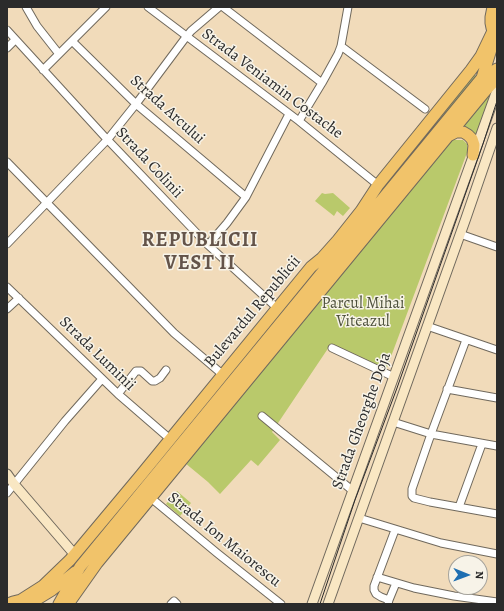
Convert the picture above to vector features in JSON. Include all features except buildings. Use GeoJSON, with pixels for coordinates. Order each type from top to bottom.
{"type":"FeatureCollection","features":[{"type":"Feature","properties":{"kind":"main road"},"geometry":{"type":"LineString","coordinates":[[491,10],[491,23],[495,35]]}},
{"type":"Feature","properties":{"kind":"main road","name":"Bulevardul Republicii"},"geometry":{"type":"LineString","coordinates":[[482,78],[495,35]]}},
{"type":"Feature","properties":{"kind":"main road","name":"Bulevardul Republicii"},"geometry":{"type":"LineString","coordinates":[[21,600],[46,584],[74,555],[311,267],[322,258],[361,211],[378,185],[471,70],[495,35]]}},
{"type":"Feature","properties":{"kind":"main road","name":"Bulevardul Republicii"},"geometry":{"type":"LineString","coordinates":[[59,604],[80,567],[482,78],[497,69]]}},
{"type":"Feature","properties":{"kind":"main road"},"geometry":{"type":"LineString","coordinates":[[68,604],[97,564],[150,498],[490,84],[497,78]]}},
{"type":"Feature","properties":{"kind":"main road","name":"Strada Gheorghe Doja"},"geometry":{"type":"LineString","coordinates":[[312,604],[497,90]]}},
{"type":"Feature","properties":{"kind":"main road","name":"Strada Gheorghe Doja"},"geometry":{"type":"LineString","coordinates":[[328,604],[460,234],[493,152],[497,128]]}},
{"type":"Feature","properties":{"kind":"main road"},"geometry":{"type":"LineString","coordinates":[[448,136],[456,132],[468,134],[474,146],[474,155]]}},
{"type":"Feature","properties":{"kind":"main road"},"geometry":{"type":"LineString","coordinates":[[7,474],[74,555]]}},
{"type":"Feature","properties":{"kind":"main road","name":"Bulevardul Republicii"},"geometry":{"type":"LineString","coordinates":[[38,603],[80,567]]}},
{"type":"Feature","properties":{"kind":"main road"},"geometry":{"type":"LineString","coordinates":[[8,604],[21,600],[38,603]]}},
{"type":"Feature","properties":{"kind":"street"},"geometry":{"type":"LineString","coordinates":[[26,7],[37,26],[59,54]]}},
{"type":"Feature","properties":{"kind":"street"},"geometry":{"type":"LineString","coordinates":[[43,70],[106,7]]}},
{"type":"Feature","properties":{"kind":"street","name":"Strada Veniamin Costache"},"geometry":{"type":"LineString","coordinates":[[148,7],[299,121],[378,185]]}},
{"type":"Feature","properties":{"kind":"street"},"geometry":{"type":"LineString","coordinates":[[7,244],[108,139],[191,31],[219,7]]}},
{"type":"Feature","properties":{"kind":"street"},"geometry":{"type":"LineString","coordinates":[[223,7],[322,83]]}},
{"type":"Feature","properties":{"kind":"street"},"geometry":{"type":"LineString","coordinates":[[299,121],[338,54],[341,46],[348,7]]}},
{"type":"Feature","properties":{"kind":"street","name":"Strada Colinii"},"geometry":{"type":"LineString","coordinates":[[7,30],[208,245],[277,308]]}},
{"type":"Feature","properties":{"kind":"street"},"geometry":{"type":"LineString","coordinates":[[7,48],[15,40]]}},
{"type":"Feature","properties":{"kind":"street","name":"Strada Arcului"},"geometry":{"type":"LineString","coordinates":[[72,41],[136,104],[246,197]]}},
{"type":"Feature","properties":{"kind":"street"},"geometry":{"type":"LineString","coordinates":[[341,46],[425,109]]}},
{"type":"Feature","properties":{"kind":"street"},"geometry":{"type":"LineString","coordinates":[[208,245],[227,223],[246,197],[289,114]]}},
{"type":"Feature","properties":{"kind":"street"},"geometry":{"type":"LineString","coordinates":[[7,162],[174,334],[222,374]]}},
{"type":"Feature","properties":{"kind":"street"},"geometry":{"type":"LineString","coordinates":[[460,234],[497,247]]}},
{"type":"Feature","properties":{"kind":"street","name":"Strada Luminii"},"geometry":{"type":"LineString","coordinates":[[7,287],[118,394],[170,439]]}},
{"type":"Feature","properties":{"kind":"street"},"geometry":{"type":"LineString","coordinates":[[7,309],[18,298]]}},
{"type":"Feature","properties":{"kind":"street"},"geometry":{"type":"LineString","coordinates":[[427,326],[497,350]]}},
{"type":"Feature","properties":{"kind":"street"},"geometry":{"type":"LineString","coordinates":[[466,340],[431,434],[412,489],[412,496],[420,500],[497,514]]}},
{"type":"Feature","properties":{"kind":"street"},"geometry":{"type":"LineString","coordinates":[[332,348],[394,377]]}},
{"type":"Feature","properties":{"kind":"street"},"geometry":{"type":"LineString","coordinates":[[118,394],[136,371],[142,371],[152,381],[155,381],[160,378],[166,370]]}},
{"type":"Feature","properties":{"kind":"street"},"geometry":{"type":"LineString","coordinates":[[7,493],[102,379]]}},
{"type":"Feature","properties":{"kind":"street"},"geometry":{"type":"LineString","coordinates":[[447,389],[497,398]]}},
{"type":"Feature","properties":{"kind":"street"},"geometry":{"type":"LineString","coordinates":[[262,416],[353,490]]}},
{"type":"Feature","properties":{"kind":"street"},"geometry":{"type":"LineString","coordinates":[[393,422],[431,434],[497,446]]}},
{"type":"Feature","properties":{"kind":"street"},"geometry":{"type":"LineString","coordinates":[[459,507],[482,444]]}},
{"type":"Feature","properties":{"kind":"street","name":"Strada Ion Maiorescu"},"geometry":{"type":"LineString","coordinates":[[150,498],[216,553],[281,604]]}},
{"type":"Feature","properties":{"kind":"street"},"geometry":{"type":"LineString","coordinates":[[359,518],[441,543],[497,554]]}},
{"type":"Feature","properties":{"kind":"street"},"geometry":{"type":"LineString","coordinates":[[395,530],[377,577],[374,590],[376,594],[388,602],[396,582]]}},
{"type":"Feature","properties":{"kind":"street"},"geometry":{"type":"LineString","coordinates":[[377,577],[414,588],[447,595],[497,602]]}},
{"type":"Feature","properties":{"kind":"street"},"geometry":{"type":"LineString","coordinates":[[171,604],[174,601],[177,604]]}},
{"type":"Feature","properties":{"kind":"green space"},"geometry":{"type":"Polygon","coordinates":[[[474,74],[476,76],[370,208],[379,189],[474,74]]]}},
{"type":"Feature","properties":{"kind":"green space"},"geometry":{"type":"Polygon","coordinates":[[[494,83],[476,137],[461,127],[494,83]]]}},
{"type":"Feature","properties":{"kind":"green space","name":"Parcul Mihai Viteazul"},"geometry":{"type":"Polygon","coordinates":[[[451,139],[463,140],[467,144],[468,150],[386,370],[331,344],[272,432],[280,440],[258,466],[251,460],[220,494],[185,463],[451,139]]]}},
{"type":"Feature","properties":{"kind":"green space"},"geometry":{"type":"Polygon","coordinates":[[[322,193],[333,193],[350,208],[343,216],[337,211],[334,216],[315,201],[322,193]]]}},
{"type":"Feature","properties":{"kind":"green space"},"geometry":{"type":"Polygon","coordinates":[[[177,491],[191,503],[180,516],[166,504],[177,491]]]}},
{"type":"Feature","properties":{"kind":"tram line"},"geometry":{"type":"LineString","coordinates":[[320,604],[355,500],[397,388],[497,101]]}},
{"type":"Feature","properties":{"kind":"district","name":"REPUBLICII VEST II"},"geometry":{"type":"Point","coordinates":[200,252]}}]}
